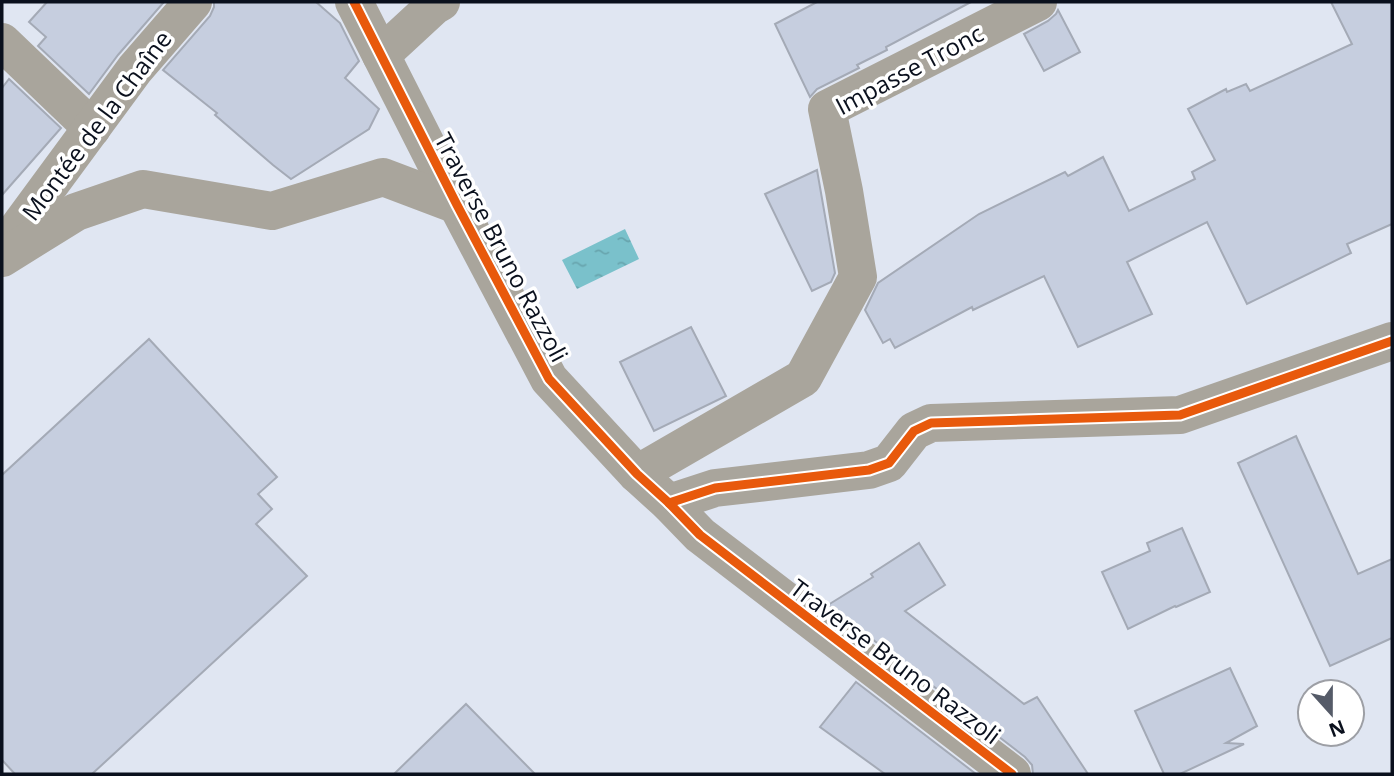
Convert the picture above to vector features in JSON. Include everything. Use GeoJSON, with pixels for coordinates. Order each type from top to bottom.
{"type":"FeatureCollection","features":[{"type":"Feature","properties":{"kind":"street","name":"Montée de la Chaîne"},"geometry":{"type":"LineString","coordinates":[[2,250],[135,69],[193,2]]}},
{"type":"Feature","properties":{"kind":"street","name":"Traverse Bruno Razzoli"},"geometry":{"type":"LineString","coordinates":[[354,2],[549,379],[700,536],[1012,774]]}},
{"type":"Feature","properties":{"kind":"street"},"geometry":{"type":"LineString","coordinates":[[381,55],[441,2]]}},
{"type":"Feature","properties":{"kind":"street","name":"Impasse Tronc"},"geometry":{"type":"LineString","coordinates":[[638,474],[803,379],[858,277],[827,109],[1038,2]]}},
{"type":"Feature","properties":{"kind":"street"},"geometry":{"type":"LineString","coordinates":[[2,42],[92,128]]}},
{"type":"Feature","properties":{"kind":"street","name":"Montée de la Chaîne"},"geometry":{"type":"LineString","coordinates":[[2,258],[76,212],[143,189],[272,211],[383,177],[457,205]]}},
{"type":"Feature","properties":{"kind":"street"},"geometry":{"type":"LineString","coordinates":[[669,503],[715,488],[869,470],[889,463],[914,431],[930,423],[1180,415],[1392,341]]}},
{"type":"Feature","properties":{"kind":"water"},"geometry":{"type":"Polygon","coordinates":[[[625,229],[639,259],[577,289],[562,260],[625,229]]]}},
{"type":"Feature","properties":{"kind":"building"},"geometry":{"type":"Polygon","coordinates":[[[47,2],[164,2],[118,55],[89,94],[38,46],[46,37],[29,22],[47,2]]]}},
{"type":"Feature","properties":{"kind":"building"},"geometry":{"type":"Polygon","coordinates":[[[214,2],[316,2],[340,23],[359,61],[345,78],[379,109],[369,129],[291,179],[273,165],[215,115],[217,113],[163,70],[210,16],[214,2]]]}},
{"type":"Feature","properties":{"kind":"building"},"geometry":{"type":"Polygon","coordinates":[[[817,2],[971,2],[886,47],[887,50],[817,89],[810,97],[775,24],[817,2]]]}},
{"type":"Feature","properties":{"kind":"building"},"geometry":{"type":"Polygon","coordinates":[[[1331,2],[1392,2],[1392,224],[1347,244],[1351,253],[1247,304],[1207,222],[1127,262],[1152,314],[1078,347],[1044,276],[973,310],[972,307],[895,348],[890,339],[883,343],[865,310],[878,283],[979,214],[1065,172],[1068,176],[1103,157],[1129,211],[1195,179],[1192,172],[1215,160],[1188,109],[1226,89],[1227,92],[1246,84],[1250,91],[1352,44],[1331,2]]]}},
{"type":"Feature","properties":{"kind":"building"},"geometry":{"type":"Polygon","coordinates":[[[1058,10],[1080,52],[1044,71],[1024,34],[1048,21],[1058,10]]]}},
{"type":"Feature","properties":{"kind":"building"},"geometry":{"type":"Polygon","coordinates":[[[9,79],[61,128],[2,195],[2,88],[9,79]]]}},
{"type":"Feature","properties":{"kind":"building"},"geometry":{"type":"Polygon","coordinates":[[[817,170],[835,273],[831,282],[812,291],[765,194],[817,170]]]}},
{"type":"Feature","properties":{"kind":"building"},"geometry":{"type":"Polygon","coordinates":[[[691,327],[726,396],[654,431],[620,362],[691,327]]]}},
{"type":"Feature","properties":{"kind":"building"},"geometry":{"type":"Polygon","coordinates":[[[149,339],[277,477],[258,494],[272,509],[256,524],[307,576],[92,774],[15,774],[2,760],[2,475],[149,339]]]}},
{"type":"Feature","properties":{"kind":"building"},"geometry":{"type":"Polygon","coordinates":[[[1296,436],[1358,574],[1392,559],[1392,638],[1330,666],[1238,463],[1296,436]]]}},
{"type":"Feature","properties":{"kind":"building"},"geometry":{"type":"Polygon","coordinates":[[[1182,528],[1210,592],[1128,629],[1102,572],[1150,551],[1147,543],[1182,528]]]}},
{"type":"Feature","properties":{"kind":"building"},"geometry":{"type":"Polygon","coordinates":[[[919,543],[945,585],[905,611],[1024,704],[1037,697],[1088,774],[1033,774],[1032,765],[1025,757],[828,605],[873,577],[871,574],[919,543]]]}},
{"type":"Feature","properties":{"kind":"building"},"geometry":{"type":"Polygon","coordinates":[[[1230,668],[1257,726],[1226,743],[1244,744],[1180,774],[1164,774],[1135,711],[1230,668]]]}},
{"type":"Feature","properties":{"kind":"building"},"geometry":{"type":"Polygon","coordinates":[[[856,682],[976,774],[885,774],[820,727],[856,682]]]}},
{"type":"Feature","properties":{"kind":"building"},"geometry":{"type":"Polygon","coordinates":[[[466,704],[535,774],[394,774],[466,704]]]}},
{"type":"Feature","properties":{"kind":"cycle path"},"geometry":{"type":"LineString","coordinates":[[354,2],[549,379],[637,474],[700,535],[1012,774]]}},
{"type":"Feature","properties":{"kind":"cycle path"},"geometry":{"type":"LineString","coordinates":[[669,503],[715,488],[869,470],[889,463],[914,431],[931,423],[1180,415],[1392,341]]}}]}
